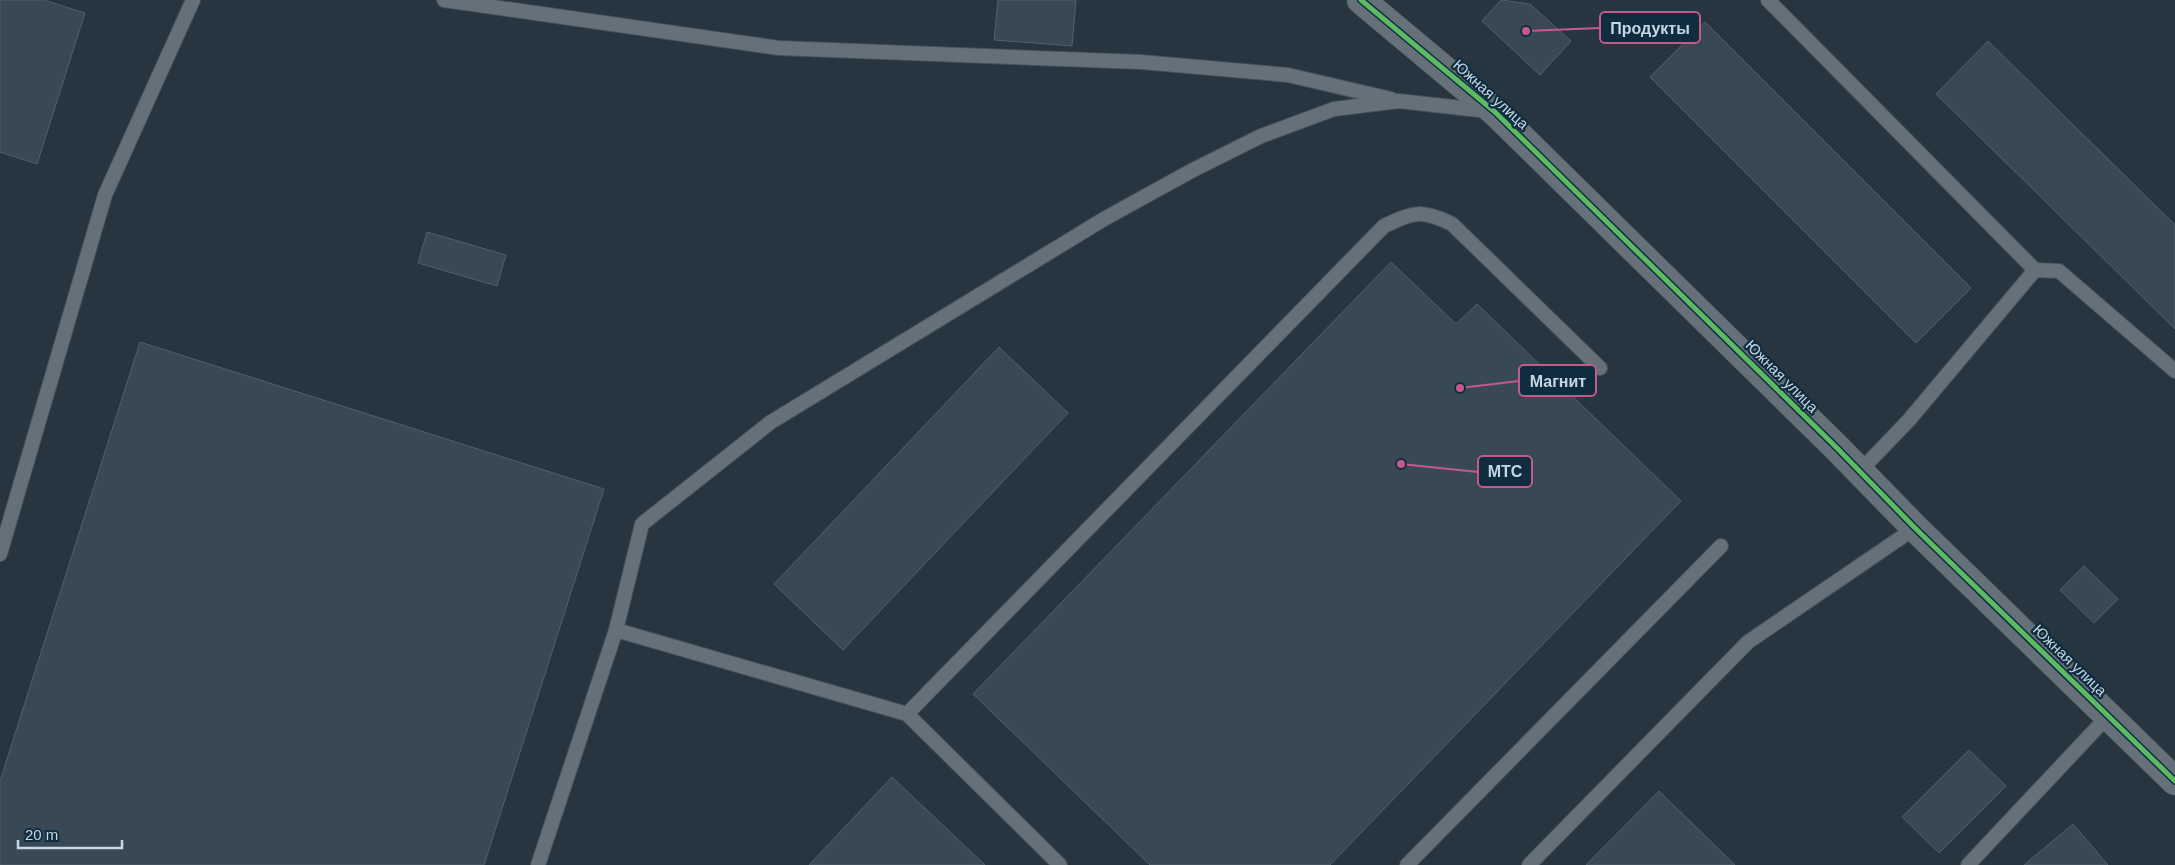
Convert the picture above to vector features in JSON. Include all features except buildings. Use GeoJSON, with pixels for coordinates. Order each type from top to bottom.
{"type":"FeatureCollection","features":[{"type":"Feature","properties":{"kind":"street","name":"Южная улица"},"geometry":{"type":"LineString","coordinates":[[1361,0],[1495,112],[1860,471],[1915,528],[2175,781]]}},
{"type":"Feature","properties":{"kind":"lane"},"geometry":{"type":"LineString","coordinates":[[0,554],[105,195],[192,0]]}},
{"type":"Feature","properties":{"kind":"lane"},"geometry":{"type":"LineString","coordinates":[[444,0],[779,48],[1141,62],[1288,75],[1399,101],[1495,112]]}},
{"type":"Feature","properties":{"kind":"lane"},"geometry":{"type":"LineString","coordinates":[[1768,0],[2035,270],[2059,270],[2175,371]]}},
{"type":"Feature","properties":{"kind":"lane"},"geometry":{"type":"LineString","coordinates":[[538,865],[616,630],[642,524],[770,422],[1104,218],[1261,136],[1334,109],[1399,101]]}},
{"type":"Feature","properties":{"kind":"lane"},"geometry":{"type":"LineString","coordinates":[[907,714],[1384,226],[1410,214],[1432,214],[1452,224],[1600,368]]}},
{"type":"Feature","properties":{"kind":"lane"},"geometry":{"type":"LineString","coordinates":[[1860,471],[1909,420],[2035,270]]}},
{"type":"Feature","properties":{"kind":"lane"},"geometry":{"type":"LineString","coordinates":[[1529,865],[1748,642],[1915,528]]}},
{"type":"Feature","properties":{"kind":"lane"},"geometry":{"type":"LineString","coordinates":[[1407,865],[1720,546]]}},
{"type":"Feature","properties":{"kind":"lane"},"geometry":{"type":"LineString","coordinates":[[616,630],[907,714],[1060,865]]}},
{"type":"Feature","properties":{"kind":"lane"},"geometry":{"type":"LineString","coordinates":[[1968,865],[2109,715]]}},
{"type":"Feature","properties":{"kind":"cycle path"},"geometry":{"type":"LineString","coordinates":[[1361,0],[1495,112],[1836,447],[1915,528],[2175,781]]}},
{"type":"Feature","properties":{"kind":"place","name":"Продукты"},"geometry":{"type":"Point","coordinates":[1526,31]}},
{"type":"Feature","properties":{"kind":"place","name":"Магнит"},"geometry":{"type":"Point","coordinates":[1460,388]}},
{"type":"Feature","properties":{"kind":"place","name":"МТС"},"geometry":{"type":"Point","coordinates":[1401,464]}}]}
